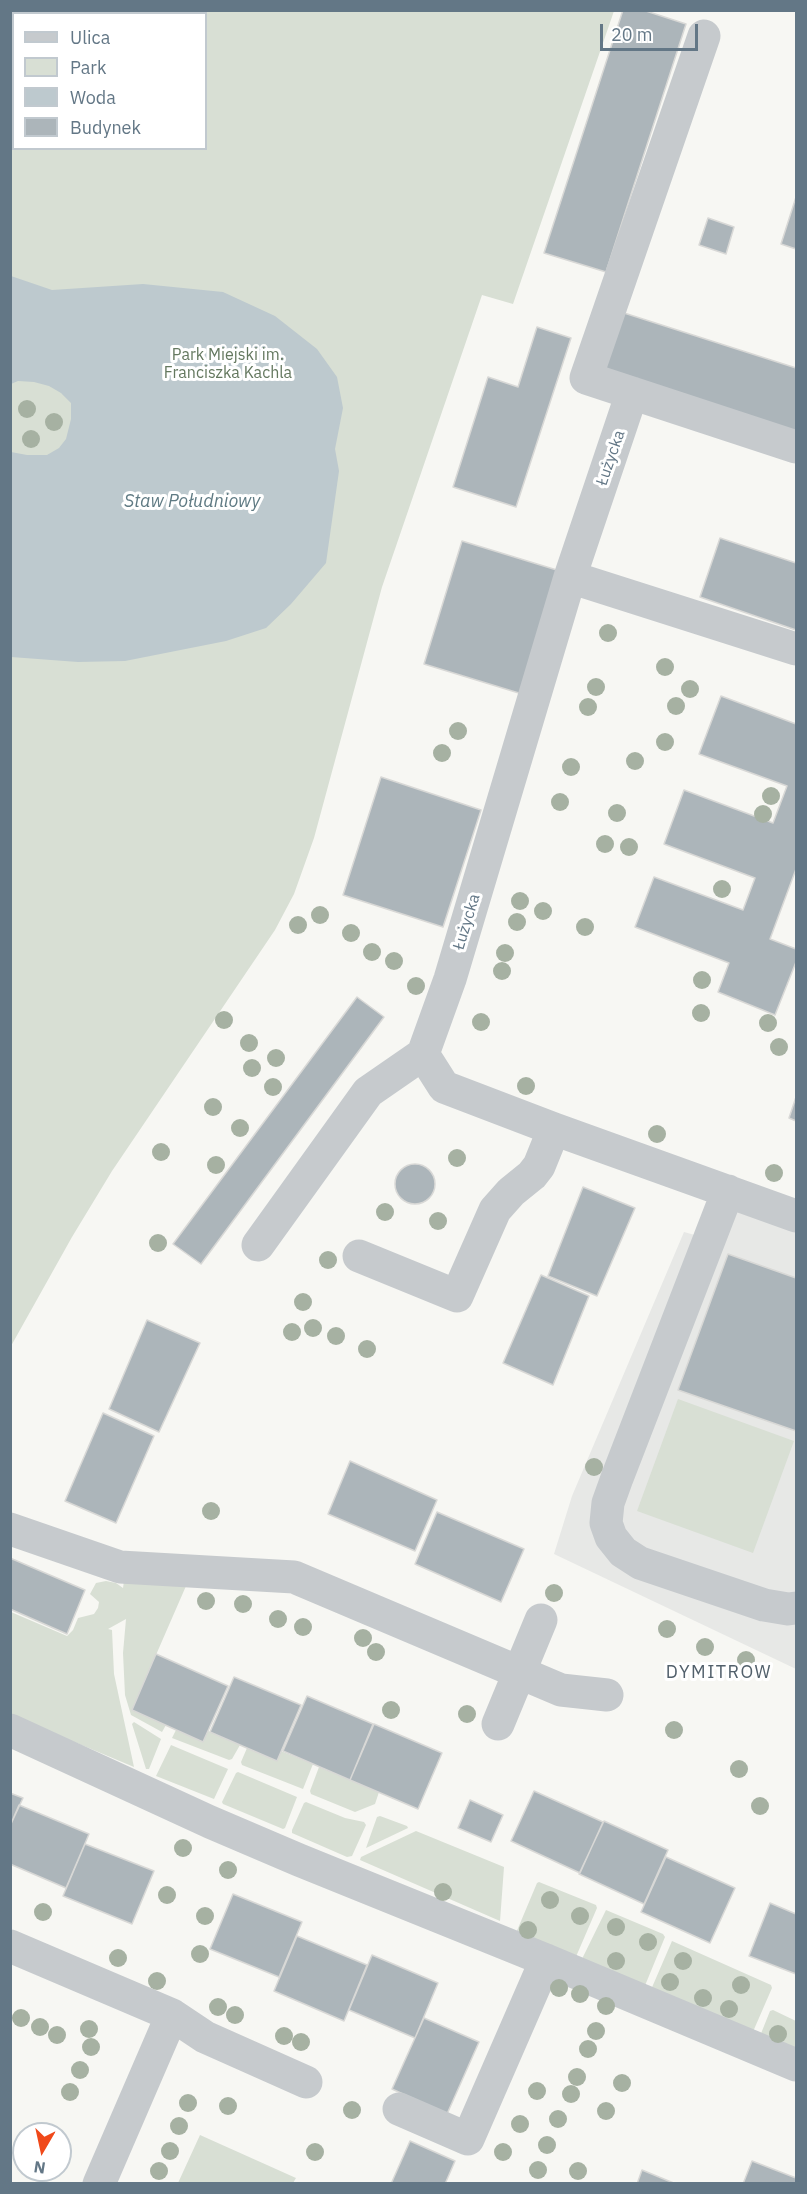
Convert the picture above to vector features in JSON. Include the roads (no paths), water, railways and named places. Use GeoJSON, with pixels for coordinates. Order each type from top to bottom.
{"type":"FeatureCollection","features":[{"type":"Feature","properties":{"kind":"street"},"geometry":{"type":"LineString","coordinates":[[704,36],[586,378],[796,447]]}},
{"type":"Feature","properties":{"kind":"street","name":"Łużycka"},"geometry":{"type":"LineString","coordinates":[[423,1054],[450,979],[570,577],[632,393]]}},
{"type":"Feature","properties":{"kind":"street"},"geometry":{"type":"LineString","coordinates":[[570,577],[796,649]]}},
{"type":"Feature","properties":{"kind":"street"},"geometry":{"type":"LineString","coordinates":[[258,1245],[368,1092],[423,1054],[444,1087],[796,1216]]}},
{"type":"Feature","properties":{"kind":"street"},"geometry":{"type":"LineString","coordinates":[[359,1256],[457,1296],[495,1210],[538,1166],[554,1129]]}},
{"type":"Feature","properties":{"kind":"street"},"geometry":{"type":"LineString","coordinates":[[728,1191],[617,1478],[608,1503],[606,1523],[611,1537],[623,1552],[640,1563],[764,1605],[796,1608]]}},
{"type":"Feature","properties":{"kind":"street"},"geometry":{"type":"LineString","coordinates":[[10,1529],[120,1567],[294,1577],[561,1690],[607,1695]]}},
{"type":"Feature","properties":{"kind":"street"},"geometry":{"type":"LineString","coordinates":[[498,1724],[541,1620]]}},
{"type":"Feature","properties":{"kind":"street"},"geometry":{"type":"LineString","coordinates":[[10,1731],[299,1860],[546,1960],[796,2066]]}},
{"type":"Feature","properties":{"kind":"street"},"geometry":{"type":"LineString","coordinates":[[10,1946],[172,2015],[205,2037],[306,2082]]}},
{"type":"Feature","properties":{"kind":"street"},"geometry":{"type":"LineString","coordinates":[[399,2109],[468,2139],[546,1960]]}},
{"type":"Feature","properties":{"kind":"street"},"geometry":{"type":"LineString","coordinates":[[99,2184],[172,2015]]}},
{"type":"Feature","properties":{"kind":"water","name":"Staw Południowy"},"geometry":{"type":"Polygon","coordinates":[[[11,276],[52,290],[143,284],[223,292],[275,316],[317,349],[337,377],[343,408],[335,449],[339,471],[326,563],[291,604],[266,628],[226,641],[125,661],[78,662],[11,657],[11,452],[47,455],[59,448],[66,439],[71,419],[71,403],[49,386],[18,381],[11,384],[11,276]]]}},
{"type":"Feature","properties":{"kind":"district","name":"DYMITROW"},"geometry":{"type":"Point","coordinates":[719,1673]}},
{"type":"Feature","properties":{"kind":"park label","name":"Park Miejski im. Franciszka Kachla"},"geometry":{"type":"Point","coordinates":[228,364]}}]}
